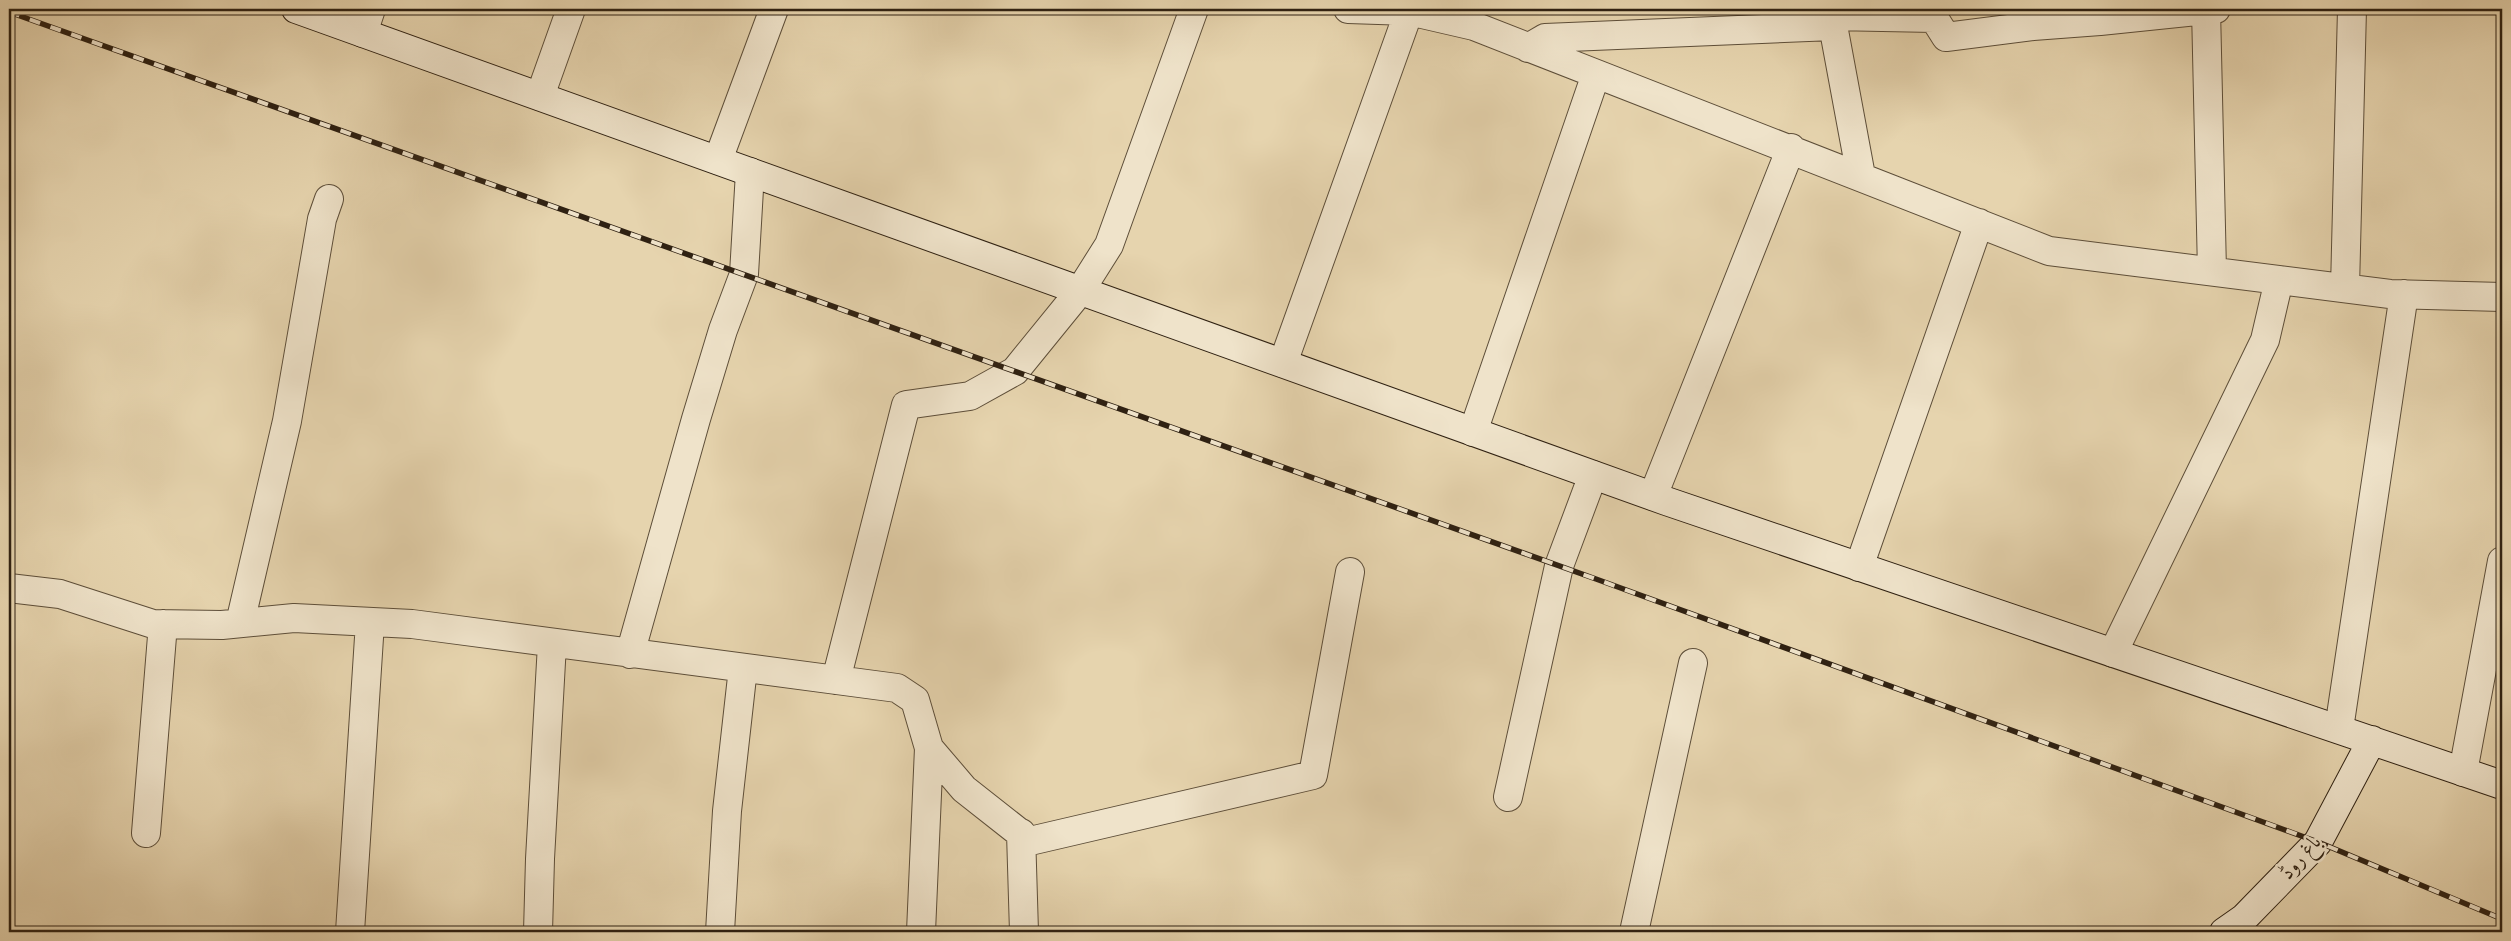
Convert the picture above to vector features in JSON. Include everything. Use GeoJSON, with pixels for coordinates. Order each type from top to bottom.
{"type":"FeatureCollection","features":[{"type":"Feature","properties":{"kind":"street"},"geometry":{"type":"LineString","coordinates":[[296,9],[367,21],[540,96],[1593,475],[2502,785]]}},
{"type":"Feature","properties":{"kind":"street"},"geometry":{"type":"LineString","coordinates":[[540,96],[571,9]]}},
{"type":"Feature","properties":{"kind":"street"},"geometry":{"type":"LineString","coordinates":[[718,160],[774,9]]}},
{"type":"Feature","properties":{"kind":"street"},"geometry":{"type":"LineString","coordinates":[[836,680],[906,405],[970,396],[1015,370],[1080,291],[1109,245],[1194,9]]}},
{"type":"Feature","properties":{"kind":"street"},"geometry":{"type":"LineString","coordinates":[[1348,9],[1409,11],[1474,26],[1791,148],[2049,251],[2404,294],[2502,296]]}},
{"type":"Feature","properties":{"kind":"street"},"geometry":{"type":"LineString","coordinates":[[1528,48],[1545,38],[1831,17],[1934,18],[1946,37],[2033,26],[2189,10],[2216,9]]}},
{"type":"Feature","properties":{"kind":"street"},"geometry":{"type":"LineString","coordinates":[[2345,288],[2352,9]]}},
{"type":"Feature","properties":{"kind":"street"},"geometry":{"type":"LineString","coordinates":[[2189,10],[2212,271]]}},
{"type":"Feature","properties":{"kind":"street"},"geometry":{"type":"LineString","coordinates":[[1283,363],[1409,11]]}},
{"type":"Feature","properties":{"kind":"street"},"geometry":{"type":"LineString","coordinates":[[1831,17],[1861,176]]}},
{"type":"Feature","properties":{"kind":"street"},"geometry":{"type":"LineString","coordinates":[[1473,432],[1596,74]]}},
{"type":"Feature","properties":{"kind":"street"},"geometry":{"type":"LineString","coordinates":[[1653,496],[1791,148]]}},
{"type":"Feature","properties":{"kind":"street"},"geometry":{"type":"LineString","coordinates":[[630,654],[723,330],[744,274],[750,172]]}},
{"type":"Feature","properties":{"kind":"street"},"geometry":{"type":"LineString","coordinates":[[240,623],[288,421],[322,218],[329,200]]}},
{"type":"Feature","properties":{"kind":"street"},"geometry":{"type":"LineString","coordinates":[[1859,567],[1979,223]]}},
{"type":"Feature","properties":{"kind":"street"},"geometry":{"type":"LineString","coordinates":[[2113,653],[2265,340],[2279,280]]}},
{"type":"Feature","properties":{"kind":"street"},"geometry":{"type":"LineString","coordinates":[[2340,729],[2404,294]]}},
{"type":"Feature","properties":{"kind":"street"},"geometry":{"type":"LineString","coordinates":[[1508,796],[1559,566],[1593,475]]}},
{"type":"Feature","properties":{"kind":"street"},"geometry":{"type":"LineString","coordinates":[[2464,772],[2502,561]]}},
{"type":"Feature","properties":{"kind":"street"},"geometry":{"type":"LineString","coordinates":[[929,748],[964,789],[1030,841],[1313,775],[1350,572]]}},
{"type":"Feature","properties":{"kind":"street"},"geometry":{"type":"LineString","coordinates":[[9,588],[60,594],[154,624],[240,623],[294,618],[412,624],[552,644],[897,688],[915,700],[929,748],[921,932]]}},
{"type":"Feature","properties":{"kind":"street"},"geometry":{"type":"LineString","coordinates":[[350,932],[370,622]]}},
{"type":"Feature","properties":{"kind":"street"},"geometry":{"type":"LineString","coordinates":[[146,834],[163,624]]}},
{"type":"Feature","properties":{"kind":"street"},"geometry":{"type":"LineString","coordinates":[[538,932],[552,644]]}},
{"type":"Feature","properties":{"kind":"street"},"geometry":{"type":"LineString","coordinates":[[1634,932],[1693,663]]}},
{"type":"Feature","properties":{"kind":"street"},"geometry":{"type":"LineString","coordinates":[[720,932],[727,811],[743,668]]}},
{"type":"Feature","properties":{"kind":"street","name":"باغ روڈ"},"geometry":{"type":"LineString","coordinates":[[2224,932],[2244,918],[2318,842],[2372,740]]}},
{"type":"Feature","properties":{"kind":"street"},"geometry":{"type":"LineString","coordinates":[[1021,834],[1024,932]]}},
{"type":"Feature","properties":{"kind":"railway"},"geometry":{"type":"LineString","coordinates":[[9,12],[1596,579],[2318,842],[2502,919]]}}]}
